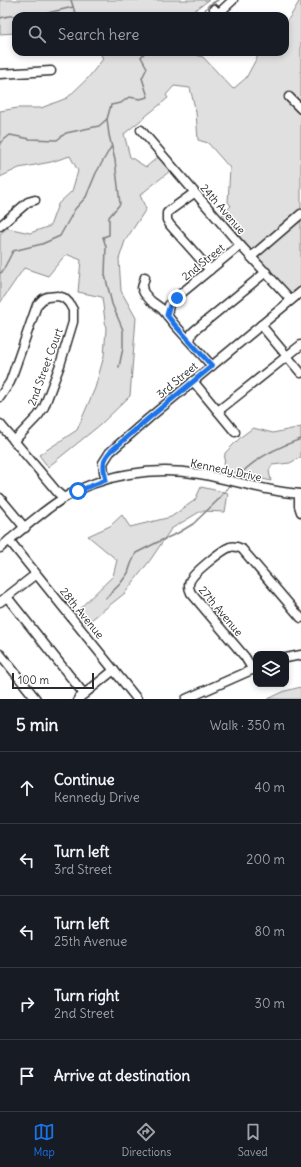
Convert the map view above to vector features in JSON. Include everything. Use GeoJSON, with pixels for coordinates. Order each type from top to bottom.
{"type":"FeatureCollection","features":[{"type":"Feature","properties":{"kind":"street"},"geometry":{"type":"LineString","coordinates":[[214,10],[220,12],[233,0]]}},
{"type":"Feature","properties":{"kind":"street"},"geometry":{"type":"LineString","coordinates":[[0,74],[51,71]]}},
{"type":"Feature","properties":{"kind":"street"},"geometry":{"type":"LineString","coordinates":[[289,97],[301,109]]}},
{"type":"Feature","properties":{"kind":"street","name":"24th Avenue"},"geometry":{"type":"LineString","coordinates":[[141,130],[194,193],[291,300]]}},
{"type":"Feature","properties":{"kind":"street"},"geometry":{"type":"LineString","coordinates":[[194,193],[169,211],[166,217],[168,222],[210,270]]}},
{"type":"Feature","properties":{"kind":"street"},"geometry":{"type":"LineString","coordinates":[[0,226],[28,202],[35,200]]}},
{"type":"Feature","properties":{"kind":"street"},"geometry":{"type":"LineString","coordinates":[[251,256],[301,214]]}},
{"type":"Feature","properties":{"kind":"street","name":"2nd Street"},"geometry":{"type":"LineString","coordinates":[[167,315],[169,305],[172,302],[240,245]]}},
{"type":"Feature","properties":{"kind":"street"},"geometry":{"type":"LineString","coordinates":[[190,341],[195,330],[266,272]]}},
{"type":"Feature","properties":{"kind":"street"},"geometry":{"type":"LineString","coordinates":[[145,277],[142,284],[142,290],[167,315],[212,366]]}},
{"type":"Feature","properties":{"kind":"street","name":"3rd Street"},"geometry":{"type":"LineString","coordinates":[[106,480],[103,463],[106,456],[149,418],[301,292]]}},
{"type":"Feature","properties":{"kind":"street","name":"2nd Street Court"},"geometry":{"type":"LineString","coordinates":[[0,397],[10,382],[37,305],[47,297],[61,296],[67,300],[73,310],[73,322],[70,334],[44,407],[38,416],[14,441]]}},
{"type":"Feature","properties":{"kind":"street"},"geometry":{"type":"LineString","coordinates":[[261,325],[301,373]]}},
{"type":"Feature","properties":{"kind":"street"},"geometry":{"type":"LineString","coordinates":[[218,411],[301,346]]}},
{"type":"Feature","properties":{"kind":"street"},"geometry":{"type":"LineString","coordinates":[[193,381],[235,432]]}},
{"type":"Feature","properties":{"kind":"street"},"geometry":{"type":"LineString","coordinates":[[0,424],[64,498]]}},
{"type":"Feature","properties":{"kind":"street","name":"Kennedy Drive"},"geometry":{"type":"LineString","coordinates":[[0,548],[64,498],[106,480],[128,474],[147,472],[185,472],[208,475],[276,492],[300,494]]}},
{"type":"Feature","properties":{"kind":"street"},"geometry":{"type":"LineString","coordinates":[[300,494],[299,506],[301,512]]}},
{"type":"Feature","properties":{"kind":"street"},"geometry":{"type":"LineString","coordinates":[[0,498],[25,528]]}},
{"type":"Feature","properties":{"kind":"street","name":"28th Avenue"},"geometry":{"type":"LineString","coordinates":[[9,540],[137,699]]}},
{"type":"Feature","properties":{"kind":"street","name":"27th Avenue"},"geometry":{"type":"LineString","coordinates":[[253,668],[193,597],[188,586],[190,579],[229,547],[242,549],[301,618]]}},
{"type":"Feature","properties":{"kind":"street"},"geometry":{"type":"LineString","coordinates":[[36,574],[3,600],[81,697],[114,670]]}},
{"type":"Feature","properties":{"kind":"street"},"geometry":{"type":"LineString","coordinates":[[0,654],[36,699]]}},
{"type":"Feature","properties":{"kind":"street"},"geometry":{"type":"LineString","coordinates":[[289,657],[301,655]]}},
{"type":"Feature","properties":{"kind":"street"},"geometry":{"type":"LineString","coordinates":[[186,699],[253,669]]}},
{"type":"Feature","properties":{"kind":"shaded area"},"geometry":{"type":"Polygon","coordinates":[[[0,0],[209,0],[194,12],[12,12],[12,33],[0,34],[0,0]]]}},
{"type":"Feature","properties":{"kind":"shaded area"},"geometry":{"type":"Polygon","coordinates":[[[301,0],[301,286],[291,294],[282,287],[222,215],[231,206],[228,202],[230,168],[208,143],[198,140],[196,112],[190,88],[174,86],[166,95],[168,98],[124,134],[130,157],[146,167],[158,157],[170,171],[140,195],[146,209],[125,241],[119,259],[121,291],[136,318],[130,396],[100,425],[48,467],[39,455],[77,430],[95,388],[104,356],[106,329],[102,297],[78,292],[81,260],[66,254],[48,276],[24,268],[0,303],[0,234],[7,228],[30,233],[50,226],[58,204],[72,191],[78,171],[70,156],[51,162],[19,168],[0,177],[0,111],[18,108],[41,108],[67,98],[88,78],[103,59],[102,56],[200,56],[203,57],[233,89],[246,78],[258,56],[289,56],[290,17],[301,0]]]}},
{"type":"Feature","properties":{"kind":"shaded area"},"geometry":{"type":"Polygon","coordinates":[[[301,427],[301,457],[290,463],[272,465],[269,471],[271,481],[263,479],[256,480],[236,473],[221,470],[224,467],[225,453],[242,436],[253,428],[273,433],[301,427]]]}},
{"type":"Feature","properties":{"kind":"shaded area"},"geometry":{"type":"Polygon","coordinates":[[[201,487],[228,493],[225,512],[201,511],[171,529],[151,559],[125,593],[86,624],[78,610],[113,576],[117,560],[88,536],[110,526],[122,515],[130,527],[171,517],[195,500],[201,487]]]}},
{"type":"Feature","properties":{"kind":"shaded area"},"geometry":{"type":"Polygon","coordinates":[[[301,687],[301,699],[268,699],[285,691],[301,687]]]}},
{"type":"Feature","properties":{"kind":"waterway"},"geometry":{"type":"LineString","coordinates":[[71,0],[75,12]]}},
{"type":"Feature","properties":{"kind":"waterway"},"geometry":{"type":"LineString","coordinates":[[203,12],[209,5],[218,0]]}},
{"type":"Feature","properties":{"kind":"waterway"},"geometry":{"type":"LineString","coordinates":[[52,12],[73,7]]}},
{"type":"Feature","properties":{"kind":"waterway"},"geometry":{"type":"LineString","coordinates":[[0,18],[12,16]]}},
{"type":"Feature","properties":{"kind":"waterway"},"geometry":{"type":"LineString","coordinates":[[0,143],[10,135],[30,139],[57,140],[66,133],[99,126],[107,119],[111,105],[121,103],[129,97],[140,99],[148,97],[142,78],[147,68],[142,56]]}},
{"type":"Feature","properties":{"kind":"waterway"},"geometry":{"type":"LineString","coordinates":[[107,119],[115,160],[120,204],[109,217],[109,235],[103,237],[106,247],[105,275],[112,304],[123,330],[123,348],[119,367]]}},
{"type":"Feature","properties":{"kind":"waterway"},"geometry":{"type":"LineString","coordinates":[[0,273],[2,272],[13,251],[42,244],[60,236],[75,209],[86,197],[96,173],[111,147]]}},
{"type":"Feature","properties":{"kind":"waterway"},"geometry":{"type":"LineString","coordinates":[[237,478],[243,471],[266,454],[301,439]]}},
{"type":"Feature","properties":{"kind":"waterway"},"geometry":{"type":"LineString","coordinates":[[106,598],[120,584],[128,573],[136,553],[178,533],[193,524],[217,501],[231,484]]}},
{"type":"Feature","properties":{"kind":"route"},"geometry":{"type":"LineString","coordinates":[[78,491],[106,480],[103,466],[106,456],[212,366],[167,315],[169,305],[177,298]]}}]}
